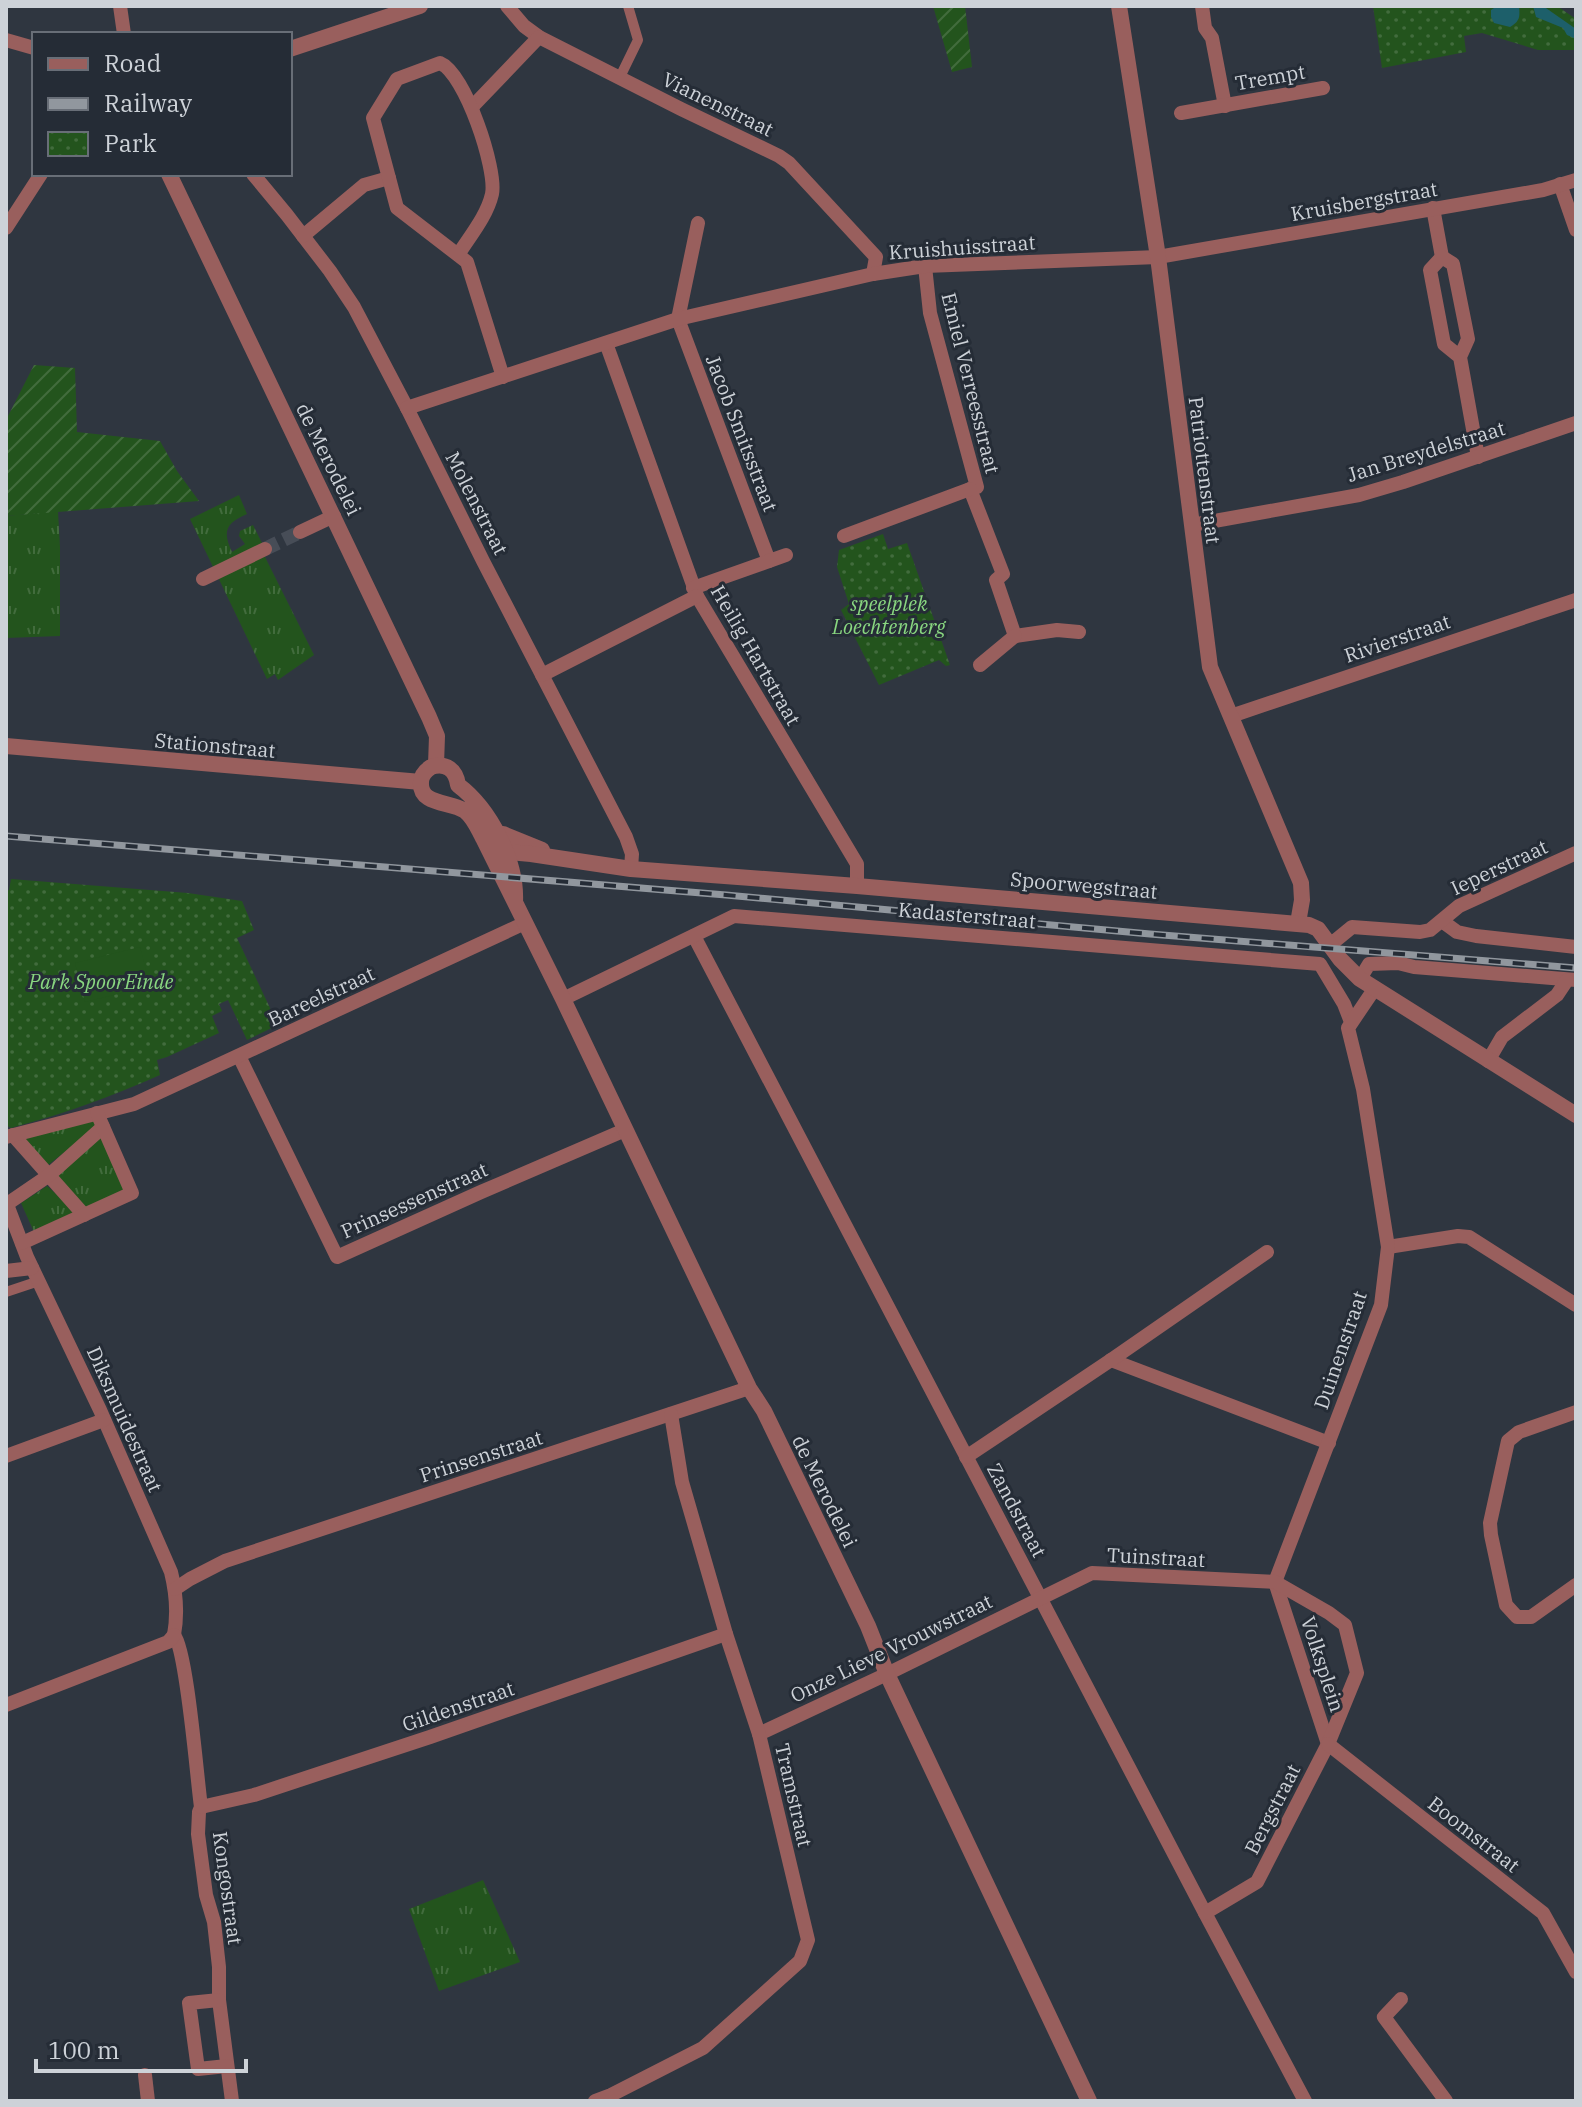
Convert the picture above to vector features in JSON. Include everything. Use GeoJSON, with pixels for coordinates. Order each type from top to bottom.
{"type":"FeatureCollection","features":[{"type":"Feature","properties":{"kind":"street"},"geometry":{"type":"LineString","coordinates":[[120,6],[124,32]]}},
{"type":"Feature","properties":{"kind":"street"},"geometry":{"type":"LineString","coordinates":[[292,48],[420,6]]}},
{"type":"Feature","properties":{"kind":"street","name":"Vianenstraat"},"geometry":{"type":"LineString","coordinates":[[507,6],[524,26],[539,37],[789,163],[876,257],[873,274]]}},
{"type":"Feature","properties":{"kind":"street"},"geometry":{"type":"LineString","coordinates":[[620,77],[638,40],[628,6]]}},
{"type":"Feature","properties":{"kind":"street","name":"Patriottenstraat"},"geometry":{"type":"LineString","coordinates":[[1119,6],[1158,257],[1210,667],[1301,883],[1298,923]]}},
{"type":"Feature","properties":{"kind":"street","name":"Trempt"},"geometry":{"type":"LineString","coordinates":[[1202,6],[1205,28],[1212,38],[1225,106]]}},
{"type":"Feature","properties":{"kind":"street"},"geometry":{"type":"LineString","coordinates":[[472,107],[539,37]]}},
{"type":"Feature","properties":{"kind":"street"},"geometry":{"type":"LineString","coordinates":[[6,40],[32,47]]}},
{"type":"Feature","properties":{"kind":"street"},"geometry":{"type":"LineString","coordinates":[[458,255],[488,206],[493,191],[492,172],[472,107],[448,67],[440,63],[397,79],[373,118],[397,208],[467,262],[503,377]]}},
{"type":"Feature","properties":{"kind":"street","name":"Trempt"},"geometry":{"type":"LineString","coordinates":[[1181,113],[1323,88]]}},
{"type":"Feature","properties":{"kind":"street"},"geometry":{"type":"LineString","coordinates":[[8,220],[40,176]]}},
{"type":"Feature","properties":{"kind":"street","name":"de Merodelei"},"geometry":{"type":"LineString","coordinates":[[170,176],[435,729],[438,749],[436,765],[445,765],[452,770],[458,785],[475,798],[497,845],[515,902],[749,1388],[764,1411],[868,1626],[887,1674],[1089,2101]]}},
{"type":"Feature","properties":{"kind":"street","name":"Molenstraat"},"geometry":{"type":"LineString","coordinates":[[255,176],[330,271],[354,307],[626,837],[632,854],[631,869]]}},
{"type":"Feature","properties":{"kind":"street"},"geometry":{"type":"LineString","coordinates":[[303,236],[364,185],[389,178]]}},
{"type":"Feature","properties":{"kind":"street","name":"Kruisbergstraat"},"geometry":{"type":"LineString","coordinates":[[1158,257],[1543,190],[1576,180]]}},
{"type":"Feature","properties":{"kind":"street"},"geometry":{"type":"LineString","coordinates":[[1560,184],[1576,230]]}},
{"type":"Feature","properties":{"kind":"street"},"geometry":{"type":"LineString","coordinates":[[1433,208],[1442,257],[1453,264],[1468,339],[1460,357],[1478,457]]}},
{"type":"Feature","properties":{"kind":"street"},"geometry":{"type":"LineString","coordinates":[[678,319],[698,223]]}},
{"type":"Feature","properties":{"kind":"street","name":"Kruishuisstraat"},"geometry":{"type":"LineString","coordinates":[[407,408],[678,319],[873,274],[925,266],[1158,257]]}},
{"type":"Feature","properties":{"kind":"street"},"geometry":{"type":"LineString","coordinates":[[1442,257],[1430,270],[1444,344],[1460,357]]}},
{"type":"Feature","properties":{"kind":"street","name":"Emiel Verreesstraat"},"geometry":{"type":"LineString","coordinates":[[925,266],[930,313],[977,487],[970,489],[1003,574],[996,580],[1015,636]]}},
{"type":"Feature","properties":{"kind":"street","name":"Jacob Smitsstraat"},"geometry":{"type":"LineString","coordinates":[[678,319],[769,561]]}},
{"type":"Feature","properties":{"kind":"street","name":"Heilig Hartstraat"},"geometry":{"type":"LineString","coordinates":[[606,343],[695,592],[857,864],[857,886]]}},
{"type":"Feature","properties":{"kind":"street","name":"Jan Breydelstraat"},"geometry":{"type":"LineString","coordinates":[[1192,525],[1359,495],[1576,423]]}},
{"type":"Feature","properties":{"kind":"street"},"geometry":{"type":"LineString","coordinates":[[844,536],[970,489]]}},
{"type":"Feature","properties":{"kind":"street"},"geometry":{"type":"LineString","coordinates":[[300,532],[334,516]]}},
{"type":"Feature","properties":{"kind":"street"},"geometry":{"type":"LineString","coordinates":[[203,579],[265,549]]}},
{"type":"Feature","properties":{"kind":"street"},"geometry":{"type":"LineString","coordinates":[[542,675],[695,592],[786,555]]}},
{"type":"Feature","properties":{"kind":"street","name":"Rivierstraat"},"geometry":{"type":"LineString","coordinates":[[1231,716],[1576,600]]}},
{"type":"Feature","properties":{"kind":"street"},"geometry":{"type":"LineString","coordinates":[[980,665],[1015,636],[1057,630],[1079,632]]}},
{"type":"Feature","properties":{"kind":"street","name":"Stationstraat"},"geometry":{"type":"LineString","coordinates":[[6,746],[421,782]]}},
{"type":"Feature","properties":{"kind":"street"},"geometry":{"type":"LineString","coordinates":[[421,782],[426,771],[436,765]]}},
{"type":"Feature","properties":{"kind":"street","name":"de Merodelei"},"geometry":{"type":"LineString","coordinates":[[421,782],[425,795],[469,814],[497,845]]}},
{"type":"Feature","properties":{"kind":"street"},"geometry":{"type":"LineString","coordinates":[[439,802],[452,796],[458,785]]}},
{"type":"Feature","properties":{"kind":"street","name":"Spoorwegstraat"},"geometry":{"type":"LineString","coordinates":[[497,845],[566,860],[631,869],[1309,925],[1318,929],[1349,969],[1368,983],[1576,1115]]}},
{"type":"Feature","properties":{"kind":"street","name":"Ieperstraat"},"geometry":{"type":"LineString","coordinates":[[1442,921],[1459,906],[1576,853]]}},
{"type":"Feature","properties":{"kind":"street","name":"Kadasterstraat"},"geometry":{"type":"LineString","coordinates":[[563,999],[734,916],[1320,964],[1351,1022]]}},
{"type":"Feature","properties":{"kind":"street"},"geometry":{"type":"LineString","coordinates":[[1330,945],[1352,927],[1420,932],[1430,930],[1442,921],[1457,932],[1476,936],[1576,947]]}},
{"type":"Feature","properties":{"kind":"street","name":"Bareelstraat"},"geometry":{"type":"LineString","coordinates":[[9,1136],[100,1120],[525,923]]}},
{"type":"Feature","properties":{"kind":"street","name":"Zandstraat"},"geometry":{"type":"LineString","coordinates":[[694,936],[1305,2101]]}},
{"type":"Feature","properties":{"kind":"street"},"geometry":{"type":"LineString","coordinates":[[1351,1022],[1368,983],[1369,964],[1398,963],[1414,967],[1572,980]]}},
{"type":"Feature","properties":{"kind":"street"},"geometry":{"type":"LineString","coordinates":[[1488,1061],[1502,1037],[1572,980]]}},
{"type":"Feature","properties":{"kind":"street","name":"Duinenstraat"},"geometry":{"type":"LineString","coordinates":[[1275,1582],[1381,1305],[1388,1247],[1363,1089],[1348,1028],[1351,1022]]}},
{"type":"Feature","properties":{"kind":"street","name":"Prinsessenstraat"},"geometry":{"type":"LineString","coordinates":[[239,1056],[337,1257],[625,1130]]}},
{"type":"Feature","properties":{"kind":"street"},"geometry":{"type":"LineString","coordinates":[[6,1203],[48,1176],[100,1120],[132,1193],[22,1243]]}},
{"type":"Feature","properties":{"kind":"street"},"geometry":{"type":"LineString","coordinates":[[9,1136],[84,1215]]}},
{"type":"Feature","properties":{"kind":"street","name":"Diksmuidestraat"},"geometry":{"type":"LineString","coordinates":[[6,1203],[171,1572],[177,1622],[174,1635]]}},
{"type":"Feature","properties":{"kind":"street"},"geometry":{"type":"LineString","coordinates":[[1388,1247],[1469,1237],[1576,1305]]}},
{"type":"Feature","properties":{"kind":"street"},"geometry":{"type":"LineString","coordinates":[[966,1457],[1267,1252]]}},
{"type":"Feature","properties":{"kind":"street"},"geometry":{"type":"LineString","coordinates":[[6,1271],[36,1274]]}},
{"type":"Feature","properties":{"kind":"street"},"geometry":{"type":"LineString","coordinates":[[6,1292],[36,1274]]}},
{"type":"Feature","properties":{"kind":"street"},"geometry":{"type":"LineString","coordinates":[[1111,1360],[1329,1443]]}},
{"type":"Feature","properties":{"kind":"street","name":"Prinsenstraat"},"geometry":{"type":"LineString","coordinates":[[175,1589],[225,1561],[749,1388]]}},
{"type":"Feature","properties":{"kind":"street"},"geometry":{"type":"LineString","coordinates":[[1576,1412],[1519,1432],[1508,1441],[1490,1523],[1506,1605],[1517,1617],[1531,1617],[1576,1585]]}},
{"type":"Feature","properties":{"kind":"street","name":"Tramstraat"},"geometry":{"type":"LineString","coordinates":[[595,2101],[613,2098],[703,2048],[800,1961],[808,1940],[759,1734],[682,1482],[671,1414]]}},
{"type":"Feature","properties":{"kind":"street"},"geometry":{"type":"LineString","coordinates":[[6,1456],[104,1420]]}},
{"type":"Feature","properties":{"kind":"street","name":"Tuinstraat"},"geometry":{"type":"LineString","coordinates":[[1041,1598],[1092,1573],[1275,1582]]}},
{"type":"Feature","properties":{"kind":"street","name":"Volksplein"},"geometry":{"type":"LineString","coordinates":[[1275,1582],[1345,1625],[1357,1673],[1328,1744]]}},
{"type":"Feature","properties":{"kind":"street","name":"Volksplein"},"geometry":{"type":"LineString","coordinates":[[1275,1582],[1328,1744]]}},
{"type":"Feature","properties":{"kind":"street","name":"Onze Lieve Vrouwstraat"},"geometry":{"type":"LineString","coordinates":[[759,1734],[1041,1598]]}},
{"type":"Feature","properties":{"kind":"street","name":"Gildenstraat"},"geometry":{"type":"LineString","coordinates":[[201,1807],[254,1795],[386,1752],[726,1634]]}},
{"type":"Feature","properties":{"kind":"street"},"geometry":{"type":"LineString","coordinates":[[6,1705],[168,1642],[174,1635]]}},
{"type":"Feature","properties":{"kind":"street","name":"Kongostraat"},"geometry":{"type":"LineString","coordinates":[[174,1635],[180,1641],[201,1807],[198,1834],[206,1895],[214,1922],[219,2000],[232,2101]]}},
{"type":"Feature","properties":{"kind":"street","name":"Bergstraat"},"geometry":{"type":"LineString","coordinates":[[1205,1913],[1257,1882],[1328,1744]]}},
{"type":"Feature","properties":{"kind":"street","name":"Boomstraat"},"geometry":{"type":"LineString","coordinates":[[1328,1744],[1543,1913],[1576,1972]]}},
{"type":"Feature","properties":{"kind":"street"},"geometry":{"type":"LineString","coordinates":[[1401,1999],[1384,2017],[1446,2101]]}},
{"type":"Feature","properties":{"kind":"street"},"geometry":{"type":"LineString","coordinates":[[219,2000],[189,2003],[198,2069],[227,2066]]}},
{"type":"Feature","properties":{"kind":"street"},"geometry":{"type":"LineString","coordinates":[[145,2075],[148,2101]]}},
{"type":"Feature","properties":{"kind":"green space"},"geometry":{"type":"Polygon","coordinates":[[[933,6],[965,6],[972,67],[952,72],[933,6]]]}},
{"type":"Feature","properties":{"kind":"green space"},"geometry":{"type":"Polygon","coordinates":[[[1373,6],[1557,6],[1576,19],[1576,50],[1538,50],[1482,33],[1464,36],[1466,52],[1382,68],[1373,6]]]}},
{"type":"Feature","properties":{"kind":"green space"},"geometry":{"type":"Polygon","coordinates":[[[34,365],[75,368],[77,432],[160,441],[199,501],[6,516],[6,420],[34,365]]]}},
{"type":"Feature","properties":{"kind":"green space"},"geometry":{"type":"Polygon","coordinates":[[[239,495],[247,514],[228,528],[227,538],[232,552],[245,544],[239,536],[240,531],[253,525],[265,549],[262,551],[314,655],[278,680],[275,674],[267,679],[190,519],[239,495]]]}},
{"type":"Feature","properties":{"kind":"green space"},"geometry":{"type":"Polygon","coordinates":[[[58,511],[60,636],[6,638],[6,516],[58,511]]]}},
{"type":"Feature","properties":{"kind":"green space","name":"speelplek Loechtenberg"},"geometry":{"type":"Polygon","coordinates":[[[883,534],[888,549],[907,543],[950,665],[946,666],[939,660],[879,685],[841,610],[849,604],[837,567],[839,550],[883,534]]]}},
{"type":"Feature","properties":{"kind":"green space","name":"Park SpoorEinde"},"geometry":{"type":"Polygon","coordinates":[[[11,879],[188,893],[242,901],[254,930],[237,938],[278,1025],[247,1040],[228,1000],[219,1004],[222,1011],[212,1016],[219,1033],[157,1060],[160,1075],[87,1104],[11,1128],[6,1125],[6,891],[11,879]]]}},
{"type":"Feature","properties":{"kind":"green space"},"geometry":{"type":"Polygon","coordinates":[[[140,947],[150,986],[85,1002],[75,963],[140,947]]]}},
{"type":"Feature","properties":{"kind":"green space"},"geometry":{"type":"Polygon","coordinates":[[[94,1120],[97,1127],[48,1165],[23,1139],[94,1120]]]}},
{"type":"Feature","properties":{"kind":"green space"},"geometry":{"type":"Polygon","coordinates":[[[101,1134],[125,1191],[84,1209],[57,1177],[101,1134]]]}},
{"type":"Feature","properties":{"kind":"green space"},"geometry":{"type":"Polygon","coordinates":[[[47,1186],[77,1212],[34,1232],[21,1203],[47,1186]]]}},
{"type":"Feature","properties":{"kind":"green space"},"geometry":{"type":"Polygon","coordinates":[[[483,1880],[520,1962],[439,1991],[409,1909],[483,1880]]]}},
{"type":"Feature","properties":{"kind":"water"},"geometry":{"type":"Polygon","coordinates":[[[1497,6],[1519,6],[1518,21],[1510,27],[1494,23],[1491,10],[1497,6]]]}},
{"type":"Feature","properties":{"kind":"water"},"geometry":{"type":"Polygon","coordinates":[[[1533,6],[1543,6],[1576,29],[1576,39],[1567,35],[1563,28],[1536,17],[1533,6]]]}},
{"type":"Feature","properties":{"kind":"tunnel"},"geometry":{"type":"LineString","coordinates":[[265,549],[300,532]]}},
{"type":"Feature","properties":{"kind":"railway"},"geometry":{"type":"LineString","coordinates":[[6,836],[1576,968]]}}]}
